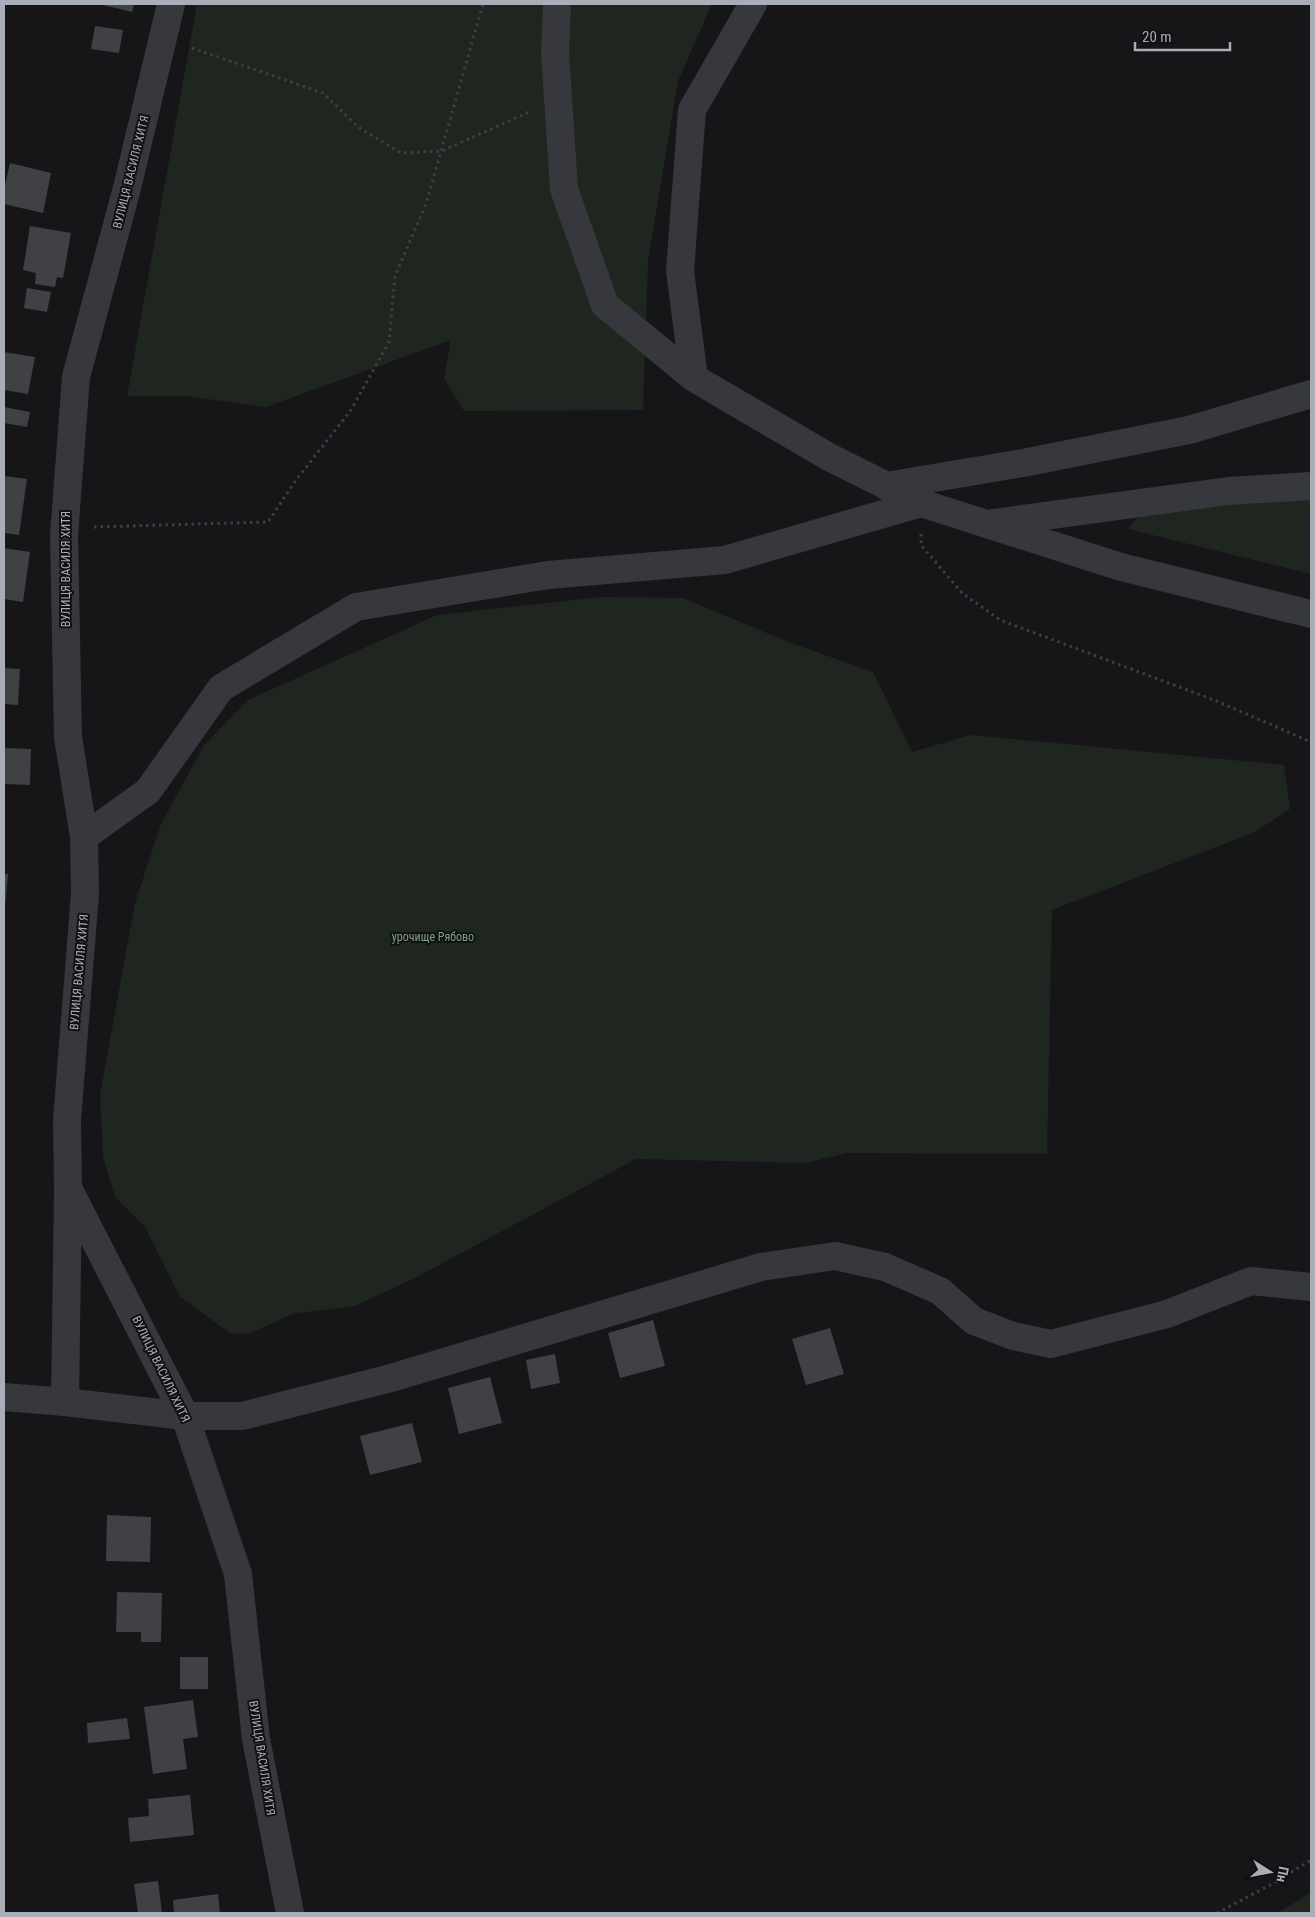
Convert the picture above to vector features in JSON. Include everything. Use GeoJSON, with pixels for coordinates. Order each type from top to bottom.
{"type":"FeatureCollection","features":[{"type":"Feature","properties":{"kind":"street","name":"ВУЛИЦЯ ВАСИЛЯ ХИТЯ"},"geometry":{"type":"LineString","coordinates":[[171,4],[127,188],[76,377],[64,527],[68,737],[84,837],[85,894],[67,1120],[68,1188],[185,1416],[238,1574],[256,1739],[290,1913]]}},
{"type":"Feature","properties":{"kind":"street"},"geometry":{"type":"LineString","coordinates":[[557,4],[555,54],[564,189],[605,305],[694,378],[829,457],[921,503],[1120,567],[1311,614]]}},
{"type":"Feature","properties":{"kind":"street"},"geometry":{"type":"LineString","coordinates":[[694,378],[680,271],[692,110],[753,4]]}},
{"type":"Feature","properties":{"kind":"street"},"geometry":{"type":"LineString","coordinates":[[886,486],[1023,463],[1189,430],[1311,394]]}},
{"type":"Feature","properties":{"kind":"street"},"geometry":{"type":"LineString","coordinates":[[986,524],[1228,491],[1311,474]]}},
{"type":"Feature","properties":{"kind":"street"},"geometry":{"type":"LineString","coordinates":[[1228,491],[1311,486]]}},
{"type":"Feature","properties":{"kind":"street"},"geometry":{"type":"LineString","coordinates":[[84,837],[148,791],[221,688],[356,608],[548,575],[725,560],[921,503]]}},
{"type":"Feature","properties":{"kind":"street"},"geometry":{"type":"LineString","coordinates":[[65,1402],[68,1188]]}},
{"type":"Feature","properties":{"kind":"street"},"geometry":{"type":"LineString","coordinates":[[4,1397],[185,1416],[242,1416],[391,1378],[761,1267],[835,1256],[885,1267],[940,1291],[974,1321],[1013,1336],[1051,1344],[1167,1314],[1251,1281],[1311,1287]]}},
{"type":"Feature","properties":{"kind":"path"},"geometry":{"type":"LineString","coordinates":[[64,527],[268,522],[296,480],[351,410],[389,342],[395,276],[426,204],[483,4]]}},
{"type":"Feature","properties":{"kind":"path"},"geometry":{"type":"LineString","coordinates":[[163,38],[323,94],[358,127],[401,152],[442,151],[535,110],[558,93]]}},
{"type":"Feature","properties":{"kind":"path"},"geometry":{"type":"LineString","coordinates":[[921,503],[921,545],[962,593],[1000,620],[1214,700],[1311,742]]}},
{"type":"Feature","properties":{"kind":"path"},"geometry":{"type":"LineString","coordinates":[[1217,1913],[1274,1883],[1311,1860]]}},
{"type":"Feature","properties":{"kind":"green space"},"geometry":{"type":"Polygon","coordinates":[[[197,4],[712,4],[678,81],[648,262],[643,410],[464,411],[444,379],[451,340],[266,407],[185,396],[127,396],[197,4]]]}},
{"type":"Feature","properties":{"kind":"green space"},"geometry":{"type":"Polygon","coordinates":[[[1311,494],[1311,574],[1128,529],[1146,507],[1311,494]]]}},
{"type":"Feature","properties":{"kind":"green space","name":"урочище Рябово"},"geometry":{"type":"Polygon","coordinates":[[[602,597],[683,598],[786,641],[873,672],[912,752],[971,735],[1284,765],[1290,809],[1255,832],[1052,910],[1047,1154],[848,1153],[805,1163],[636,1159],[415,1278],[355,1306],[292,1314],[249,1334],[230,1333],[180,1297],[145,1227],[115,1197],[103,1157],[100,1095],[135,903],[161,824],[204,745],[248,700],[437,615],[602,597]]]}},
{"type":"Feature","properties":{"kind":"green space"},"geometry":{"type":"Polygon","coordinates":[[[1311,1892],[1311,1913],[1278,1913],[1311,1892]]]}},
{"type":"Feature","properties":{"kind":"building"},"geometry":{"type":"Polygon","coordinates":[[[99,4],[134,4],[132,12],[99,4]]]}},
{"type":"Feature","properties":{"kind":"building"},"geometry":{"type":"Polygon","coordinates":[[[95,26],[123,30],[119,53],[91,49],[95,26]]]}},
{"type":"Feature","properties":{"kind":"building"},"geometry":{"type":"Polygon","coordinates":[[[10,163],[51,173],[43,213],[4,204],[4,189],[10,163]]]}},
{"type":"Feature","properties":{"kind":"building"},"geometry":{"type":"Polygon","coordinates":[[[30,226],[71,233],[63,278],[57,277],[55,287],[35,284],[36,273],[23,270],[30,226]]]}},
{"type":"Feature","properties":{"kind":"building"},"geometry":{"type":"Polygon","coordinates":[[[27,288],[51,292],[47,312],[24,308],[27,288]]]}},
{"type":"Feature","properties":{"kind":"building"},"geometry":{"type":"Polygon","coordinates":[[[4,352],[35,357],[28,394],[4,390],[4,352]]]}},
{"type":"Feature","properties":{"kind":"building"},"geometry":{"type":"Polygon","coordinates":[[[4,407],[30,412],[27,427],[4,423],[4,407]]]}},
{"type":"Feature","properties":{"kind":"building"},"geometry":{"type":"Polygon","coordinates":[[[4,476],[27,479],[19,535],[4,533],[4,476]]]}},
{"type":"Feature","properties":{"kind":"building"},"geometry":{"type":"Polygon","coordinates":[[[4,548],[30,552],[23,602],[4,599],[4,548]]]}},
{"type":"Feature","properties":{"kind":"building"},"geometry":{"type":"Polygon","coordinates":[[[4,668],[20,669],[18,705],[4,704],[4,668]]]}},
{"type":"Feature","properties":{"kind":"building"},"geometry":{"type":"Polygon","coordinates":[[[4,748],[31,749],[30,785],[4,784],[4,748]]]}},
{"type":"Feature","properties":{"kind":"building"},"geometry":{"type":"Polygon","coordinates":[[[4,874],[8,874],[5,907],[4,907],[4,874]]]}},
{"type":"Feature","properties":{"kind":"building"},"geometry":{"type":"Polygon","coordinates":[[[653,1320],[665,1366],[620,1378],[608,1333],[653,1320]]]}},
{"type":"Feature","properties":{"kind":"building"},"geometry":{"type":"Polygon","coordinates":[[[830,1328],[844,1374],[806,1385],[792,1339],[830,1328]]]}},
{"type":"Feature","properties":{"kind":"building"},"geometry":{"type":"Polygon","coordinates":[[[555,1354],[560,1383],[531,1389],[526,1360],[555,1354]]]}},
{"type":"Feature","properties":{"kind":"building"},"geometry":{"type":"Polygon","coordinates":[[[490,1377],[502,1423],[459,1434],[448,1388],[490,1377]]]}},
{"type":"Feature","properties":{"kind":"building"},"geometry":{"type":"Polygon","coordinates":[[[412,1423],[422,1462],[370,1475],[360,1436],[412,1423]]]}},
{"type":"Feature","properties":{"kind":"building"},"geometry":{"type":"Polygon","coordinates":[[[107,1515],[151,1517],[150,1562],[106,1561],[107,1515]]]}},
{"type":"Feature","properties":{"kind":"building"},"geometry":{"type":"Polygon","coordinates":[[[117,1592],[162,1593],[161,1642],[141,1642],[141,1632],[116,1632],[117,1592]]]}},
{"type":"Feature","properties":{"kind":"building"},"geometry":{"type":"Polygon","coordinates":[[[180,1657],[208,1657],[208,1689],[180,1689],[180,1657]]]}},
{"type":"Feature","properties":{"kind":"building"},"geometry":{"type":"Polygon","coordinates":[[[193,1700],[198,1737],[183,1739],[187,1769],[153,1774],[144,1707],[193,1700]]]}},
{"type":"Feature","properties":{"kind":"building"},"geometry":{"type":"Polygon","coordinates":[[[127,1718],[130,1739],[88,1743],[87,1723],[127,1718]]]}},
{"type":"Feature","properties":{"kind":"building"},"geometry":{"type":"Polygon","coordinates":[[[190,1795],[194,1835],[130,1842],[128,1818],[149,1816],[148,1799],[190,1795]]]}},
{"type":"Feature","properties":{"kind":"building"},"geometry":{"type":"Polygon","coordinates":[[[158,1881],[162,1913],[138,1913],[134,1884],[158,1881]]]}},
{"type":"Feature","properties":{"kind":"building"},"geometry":{"type":"Polygon","coordinates":[[[218,1894],[220,1913],[174,1913],[173,1900],[218,1894]]]}}]}
